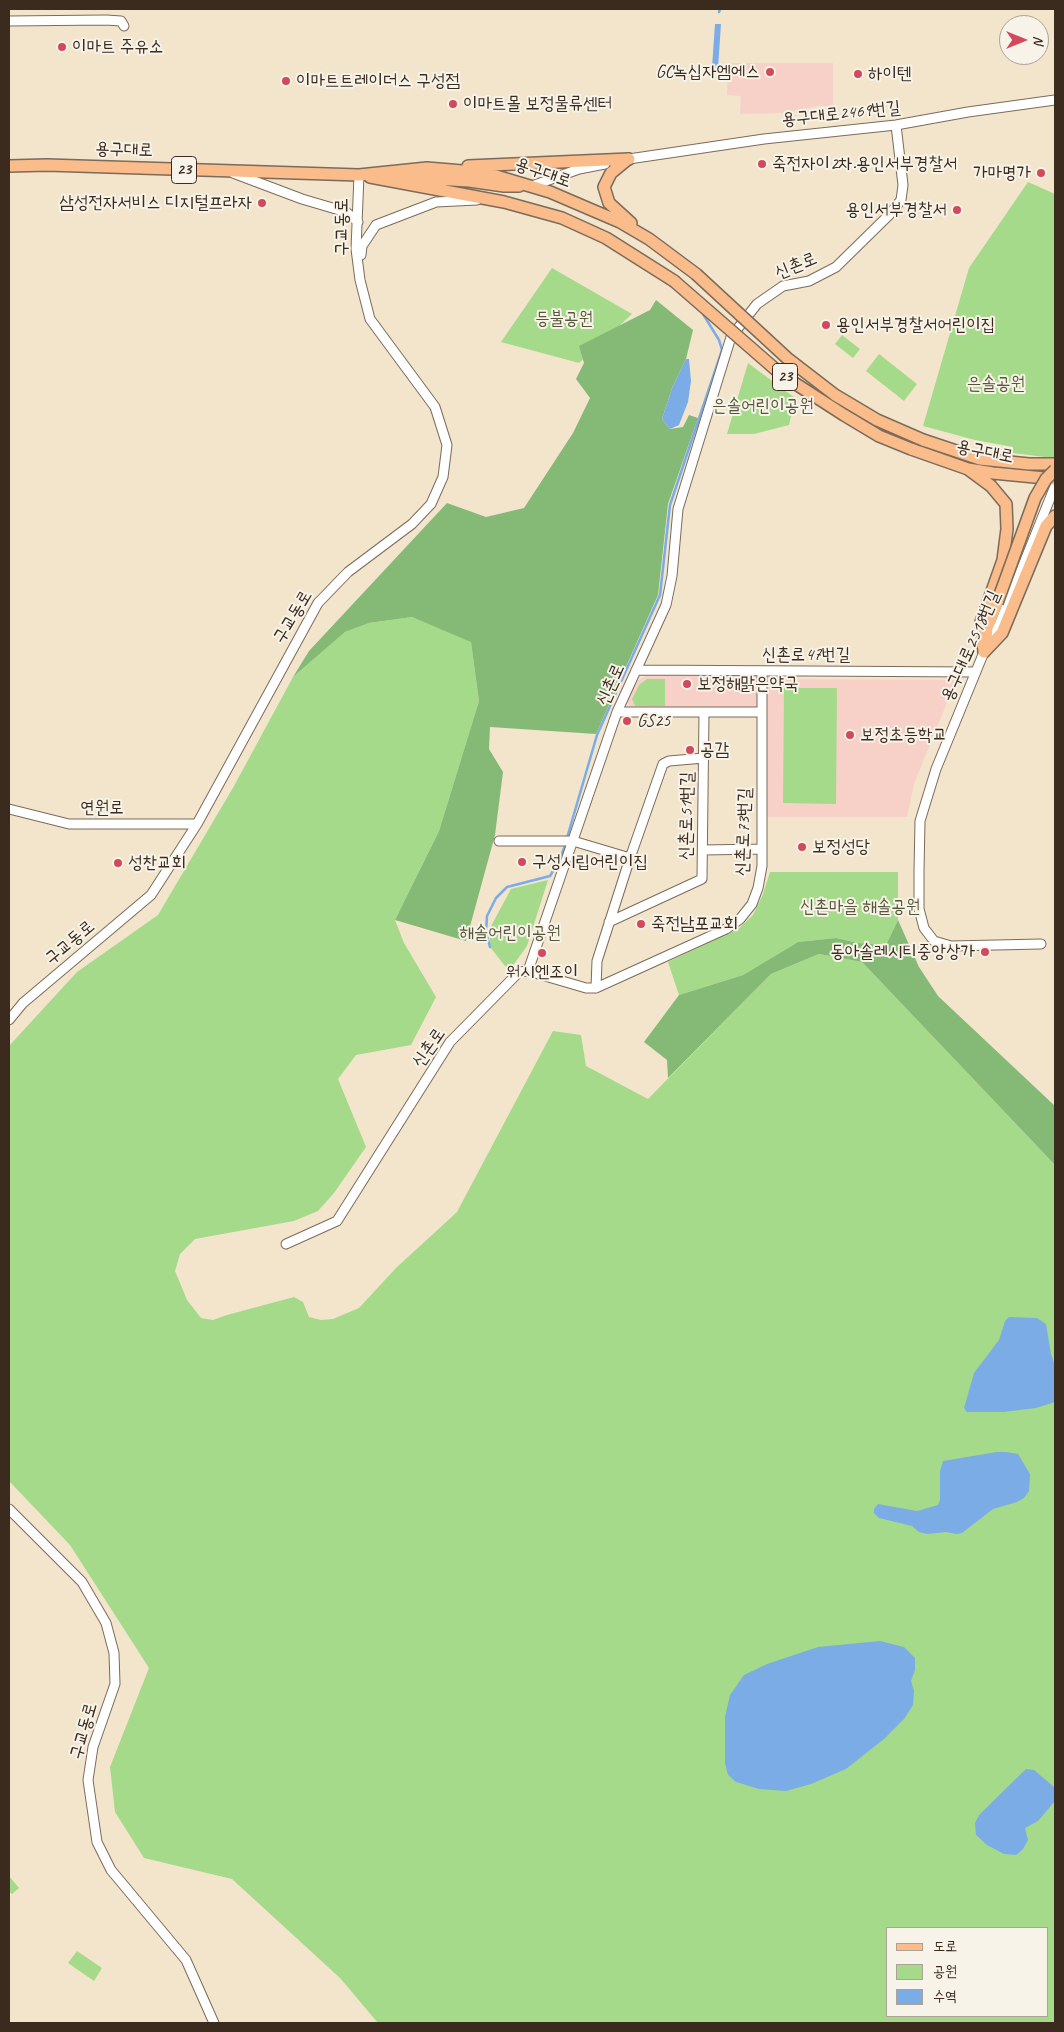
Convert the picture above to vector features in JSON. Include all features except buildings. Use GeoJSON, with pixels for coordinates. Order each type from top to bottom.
{"type":"FeatureCollection","features":[{"type":"Feature","properties":{"kind":"main road"},"geometry":{"type":"LineString","coordinates":[[427,168],[629,159]]}},
{"type":"Feature","properties":{"kind":"main road"},"geometry":{"type":"LineString","coordinates":[[629,159],[611,172],[604,187],[609,203],[649,239]]}},
{"type":"Feature","properties":{"kind":"main road","name":"용구대로"},"geometry":{"type":"LineString","coordinates":[[9,166],[47,165],[359,175],[427,168],[486,174],[532,186],[599,212],[649,239],[696,274],[787,358],[834,395],[877,420],[957,453],[980,459],[1055,464]]}},
{"type":"Feature","properties":{"kind":"main road"},"geometry":{"type":"LineString","coordinates":[[359,175],[469,181],[504,186],[532,186]]}},
{"type":"Feature","properties":{"kind":"main road","name":"용구대로"},"geometry":{"type":"LineString","coordinates":[[359,175],[490,200],[562,218],[606,238],[674,281],[782,375],[844,416],[879,436],[968,469],[1055,479]]}},
{"type":"Feature","properties":{"kind":"main road"},"geometry":{"type":"LineString","coordinates":[[414,186],[503,192],[532,186]]}},
{"type":"Feature","properties":{"kind":"main road"},"geometry":{"type":"LineString","coordinates":[[953,465],[964,464],[1009,472],[1014,469],[1009,462]]}},
{"type":"Feature","properties":{"kind":"main road"},"geometry":{"type":"LineString","coordinates":[[968,469],[991,486],[1006,504],[1007,529],[1003,560],[981,622],[984,652]]}},
{"type":"Feature","properties":{"kind":"main road"},"geometry":{"type":"LineString","coordinates":[[984,652],[987,628],[1035,498],[1046,479],[1055,470]]}},
{"type":"Feature","properties":{"kind":"main road"},"geometry":{"type":"LineString","coordinates":[[984,652],[1002,633],[1046,526],[1055,516]]}},
{"type":"Feature","properties":{"kind":"street"},"geometry":{"type":"LineString","coordinates":[[9,21],[106,20],[121,22],[124,26]]}},
{"type":"Feature","properties":{"kind":"street","name":"용구대로2469번길"},"geometry":{"type":"LineString","coordinates":[[532,186],[579,169],[629,159],[764,138],[896,125],[968,112],[1055,100]]}},
{"type":"Feature","properties":{"kind":"street","name":"신촌로"},"geometry":{"type":"LineString","coordinates":[[286,1244],[337,1221],[450,1042],[519,972],[528,971],[617,712],[666,605],[672,576],[678,509],[731,337],[757,304],[783,286],[809,281],[836,267],[890,214],[901,200],[903,186],[896,125]]}},
{"type":"Feature","properties":{"kind":"street"},"geometry":{"type":"LineString","coordinates":[[228,171],[302,199],[346,212],[358,222]]}},
{"type":"Feature","properties":{"kind":"street","name":"구교동로"},"geometry":{"type":"LineString","coordinates":[[9,1020],[23,1003],[152,894],[197,824],[318,603],[348,572],[412,524],[431,504],[443,477],[447,446],[435,407],[370,319],[360,280],[356,249],[359,175]]}},
{"type":"Feature","properties":{"kind":"street"},"geometry":{"type":"LineString","coordinates":[[360,280],[362,246],[376,225],[436,202],[490,200]]}},
{"type":"Feature","properties":{"kind":"street","name":"용구대로2518번길"},"geometry":{"type":"LineString","coordinates":[[1041,944],[950,946],[934,941],[924,928],[919,909],[920,821],[936,769],[984,652],[999,625],[1055,486]]}},
{"type":"Feature","properties":{"kind":"street","name":"신촌로47번길"},"geometry":{"type":"LineString","coordinates":[[636,670],[976,672]]}},
{"type":"Feature","properties":{"kind":"street","name":"신촌로73번길"},"geometry":{"type":"LineString","coordinates":[[596,988],[726,928],[740,919],[752,904],[758,888],[762,849],[762,672]]}},
{"type":"Feature","properties":{"kind":"street"},"geometry":{"type":"LineString","coordinates":[[617,712],[762,712]]}},
{"type":"Feature","properties":{"kind":"street","name":"신촌로51번길"},"geometry":{"type":"LineString","coordinates":[[609,922],[702,879],[704,712]]}},
{"type":"Feature","properties":{"kind":"street"},"geometry":{"type":"LineString","coordinates":[[528,971],[586,988],[596,988],[597,961],[663,764],[670,761],[704,758]]}},
{"type":"Feature","properties":{"kind":"street","name":"연원로"},"geometry":{"type":"LineString","coordinates":[[9,809],[69,824],[197,824]]}},
{"type":"Feature","properties":{"kind":"street"},"geometry":{"type":"LineString","coordinates":[[499,840],[574,841],[630,858]]}},
{"type":"Feature","properties":{"kind":"street"},"geometry":{"type":"LineString","coordinates":[[702,850],[762,849]]}},
{"type":"Feature","properties":{"kind":"street","name":"구교동로"},"geometry":{"type":"LineString","coordinates":[[10,1512],[82,1582],[106,1623],[114,1653],[116,1684],[93,1747],[88,1780],[97,1842],[111,1870],[186,1960],[214,2023]]}},
{"type":"Feature","properties":{"kind":"shaded area"},"geometry":{"type":"Polygon","coordinates":[[[728,63],[833,63],[833,106],[819,106],[781,113],[740,114],[741,96],[727,95],[728,63]]]}},
{"type":"Feature","properties":{"kind":"shaded area"},"geometry":{"type":"Polygon","coordinates":[[[647,676],[757,676],[757,708],[630,708],[627,701],[629,694],[638,680],[647,676]]]}},
{"type":"Feature","properties":{"kind":"shaded area","name":"보정초등학교"},"geometry":{"type":"Polygon","coordinates":[[[772,679],[956,680],[914,784],[907,817],[766,817],[767,687],[772,679]]]}},
{"type":"Feature","properties":{"kind":"green space","name":"은솔공원"},"geometry":{"type":"Polygon","coordinates":[[[1028,182],[1055,194],[1055,456],[1053,458],[1013,453],[1013,447],[975,440],[923,426],[969,268],[1028,182]]]}},
{"type":"Feature","properties":{"kind":"green space","name":"등불공원"},"geometry":{"type":"Polygon","coordinates":[[[552,268],[632,314],[579,363],[501,342],[552,268]]]}},
{"type":"Feature","properties":{"kind":"green space"},"geometry":{"type":"Polygon","coordinates":[[[656,300],[693,330],[686,359],[672,388],[662,419],[670,429],[683,427],[689,415],[698,418],[668,504],[658,595],[596,734],[490,727],[489,749],[503,772],[495,835],[466,941],[395,920],[439,831],[479,701],[471,642],[412,617],[369,623],[345,632],[293,677],[309,651],[447,503],[486,517],[524,508],[573,433],[590,398],[576,379],[584,363],[579,346],[650,310],[656,300]]]}},
{"type":"Feature","properties":{"kind":"green space"},"geometry":{"type":"Polygon","coordinates":[[[842,335],[860,349],[853,358],[835,344],[842,335]]]}},
{"type":"Feature","properties":{"kind":"green space"},"geometry":{"type":"Polygon","coordinates":[[[879,354],[917,384],[904,401],[866,371],[879,354]]]}},
{"type":"Feature","properties":{"kind":"green space","name":"은솔어린이공원"},"geometry":{"type":"Polygon","coordinates":[[[748,363],[795,398],[789,425],[754,434],[727,434],[748,363]]]}},
{"type":"Feature","properties":{"kind":"green space"},"geometry":{"type":"Polygon","coordinates":[[[412,617],[471,641],[479,701],[439,831],[395,920],[404,943],[436,997],[411,1045],[356,1055],[338,1079],[366,1147],[334,1193],[318,1211],[294,1221],[195,1239],[180,1254],[175,1271],[187,1300],[201,1318],[213,1320],[294,1297],[303,1302],[309,1317],[321,1320],[333,1319],[359,1308],[396,1268],[457,1212],[553,1031],[581,1035],[586,1066],[648,1099],[771,974],[819,954],[862,962],[1055,1165],[1055,2023],[378,2023],[340,1978],[232,1879],[144,1858],[115,1812],[110,1767],[149,1668],[70,1545],[9,1481],[9,1046],[77,972],[158,915],[234,786],[293,677],[345,632],[369,623],[412,617]]]}},
{"type":"Feature","properties":{"kind":"green space"},"geometry":{"type":"Polygon","coordinates":[[[647,679],[665,679],[665,706],[635,706],[632,699],[639,685],[647,679]]]}},
{"type":"Feature","properties":{"kind":"green space"},"geometry":{"type":"Polygon","coordinates":[[[784,688],[837,688],[836,804],[783,803],[784,688]]]}},
{"type":"Feature","properties":{"kind":"green space","name":"신촌마을 해솔공원"},"geometry":{"type":"Polygon","coordinates":[[[770,872],[898,872],[898,920],[886,945],[858,943],[836,938],[798,942],[743,975],[679,995],[668,962],[738,929],[753,915],[763,894],[770,872]]]}},
{"type":"Feature","properties":{"kind":"green space","name":"해솔어린이공원"},"geometry":{"type":"Polygon","coordinates":[[[548,880],[527,946],[509,971],[490,947],[490,928],[511,889],[548,880]]]}},
{"type":"Feature","properties":{"kind":"green space"},"geometry":{"type":"Polygon","coordinates":[[[898,920],[919,967],[938,996],[1055,1106],[1055,1165],[862,962],[819,954],[771,974],[668,1078],[667,1060],[644,1042],[679,995],[743,975],[798,942],[836,938],[858,943],[886,945],[898,920]]]}},
{"type":"Feature","properties":{"kind":"green space"},"geometry":{"type":"Polygon","coordinates":[[[9,1876],[19,1888],[12,1894],[9,1892],[9,1876]]]}},
{"type":"Feature","properties":{"kind":"green space"},"geometry":{"type":"Polygon","coordinates":[[[77,1951],[102,1968],[94,1981],[68,1963],[77,1951]]]}},
{"type":"Feature","properties":{"kind":"water"},"geometry":{"type":"Polygon","coordinates":[[[715,24],[721,24],[718,68],[712,67],[715,24]]]}},
{"type":"Feature","properties":{"kind":"water"},"geometry":{"type":"Polygon","coordinates":[[[686,359],[689,359],[691,381],[688,402],[679,425],[670,429],[662,419],[672,388],[686,359]]]}},
{"type":"Feature","properties":{"kind":"water"},"geometry":{"type":"Polygon","coordinates":[[[1009,1317],[1037,1318],[1046,1324],[1055,1366],[1055,1402],[1036,1408],[1003,1412],[967,1412],[964,1408],[974,1373],[999,1340],[1005,1321],[1009,1317]]]}},
{"type":"Feature","properties":{"kind":"water"},"geometry":{"type":"Polygon","coordinates":[[[997,1452],[1018,1454],[1030,1474],[1029,1491],[1024,1498],[1017,1502],[993,1509],[962,1533],[927,1534],[919,1532],[912,1526],[879,1518],[874,1513],[874,1509],[878,1504],[917,1511],[938,1505],[940,1500],[940,1471],[943,1461],[997,1452]]]}},
{"type":"Feature","properties":{"kind":"water"},"geometry":{"type":"Polygon","coordinates":[[[880,1641],[904,1647],[915,1658],[915,1670],[911,1681],[914,1691],[913,1705],[904,1719],[884,1739],[846,1769],[811,1784],[786,1791],[759,1789],[736,1782],[728,1775],[725,1763],[725,1717],[730,1695],[744,1675],[767,1664],[818,1647],[880,1641]]]}},
{"type":"Feature","properties":{"kind":"water"},"geometry":{"type":"Polygon","coordinates":[[[1026,1769],[1034,1770],[1054,1787],[1055,1801],[1038,1821],[1025,1828],[1028,1840],[1023,1849],[1016,1855],[1004,1854],[987,1845],[976,1835],[975,1823],[979,1815],[1026,1769]]]}},
{"type":"Feature","properties":{"kind":"waterway"},"geometry":{"type":"LineString","coordinates":[[567,838],[597,735],[660,595],[670,505],[722,350],[719,340],[703,314]]}},
{"type":"Feature","properties":{"kind":"waterway"},"geometry":{"type":"LineString","coordinates":[[490,947],[486,932],[487,916],[496,898],[507,887],[550,876],[560,859],[566,843]]}},
{"type":"Feature","properties":{"kind":"place","name":"이마트 주유소"},"geometry":{"type":"Point","coordinates":[62,47]}},
{"type":"Feature","properties":{"kind":"place","name":"GC녹십자엠에스"},"geometry":{"type":"Point","coordinates":[770,72]}},
{"type":"Feature","properties":{"kind":"place","name":"하이텐"},"geometry":{"type":"Point","coordinates":[858,74]}},
{"type":"Feature","properties":{"kind":"place","name":"이마트트레이더스 구성점"},"geometry":{"type":"Point","coordinates":[286,81]}},
{"type":"Feature","properties":{"kind":"place","name":"이마트몰 보정물류센터"},"geometry":{"type":"Point","coordinates":[453,104]}},
{"type":"Feature","properties":{"kind":"place","name":"죽전자이2차.용인서부경찰서"},"geometry":{"type":"Point","coordinates":[762,164]}},
{"type":"Feature","properties":{"kind":"place","name":"가마명가"},"geometry":{"type":"Point","coordinates":[1041,173]}},
{"type":"Feature","properties":{"kind":"place","name":"삼성전자서비스 디지털프라자"},"geometry":{"type":"Point","coordinates":[262,203]}},
{"type":"Feature","properties":{"kind":"place","name":"용인서부경찰서"},"geometry":{"type":"Point","coordinates":[957,210]}},
{"type":"Feature","properties":{"kind":"place","name":"용인서부경찰서어린이집"},"geometry":{"type":"Point","coordinates":[826,325]}},
{"type":"Feature","properties":{"kind":"place","name":"보정해맑은약국"},"geometry":{"type":"Point","coordinates":[687,684]}},
{"type":"Feature","properties":{"kind":"place","name":"GS25"},"geometry":{"type":"Point","coordinates":[627,721]}},
{"type":"Feature","properties":{"kind":"place","name":"보정초등학교"},"geometry":{"type":"Point","coordinates":[850,735]}},
{"type":"Feature","properties":{"kind":"place","name":"공감"},"geometry":{"type":"Point","coordinates":[690,750]}},
{"type":"Feature","properties":{"kind":"place","name":"보정성당"},"geometry":{"type":"Point","coordinates":[802,847]}},
{"type":"Feature","properties":{"kind":"place","name":"구성시립어린이집"},"geometry":{"type":"Point","coordinates":[522,862]}},
{"type":"Feature","properties":{"kind":"place","name":"성찬교회"},"geometry":{"type":"Point","coordinates":[118,863]}},
{"type":"Feature","properties":{"kind":"place","name":"죽전남포교회"},"geometry":{"type":"Point","coordinates":[641,924]}},
{"type":"Feature","properties":{"kind":"place","name":"동아솔레시티중앙상가"},"geometry":{"type":"Point","coordinates":[985,952]}},
{"type":"Feature","properties":{"kind":"place","name":"워시엔조이"},"geometry":{"type":"Point","coordinates":[542,953]}}]}
